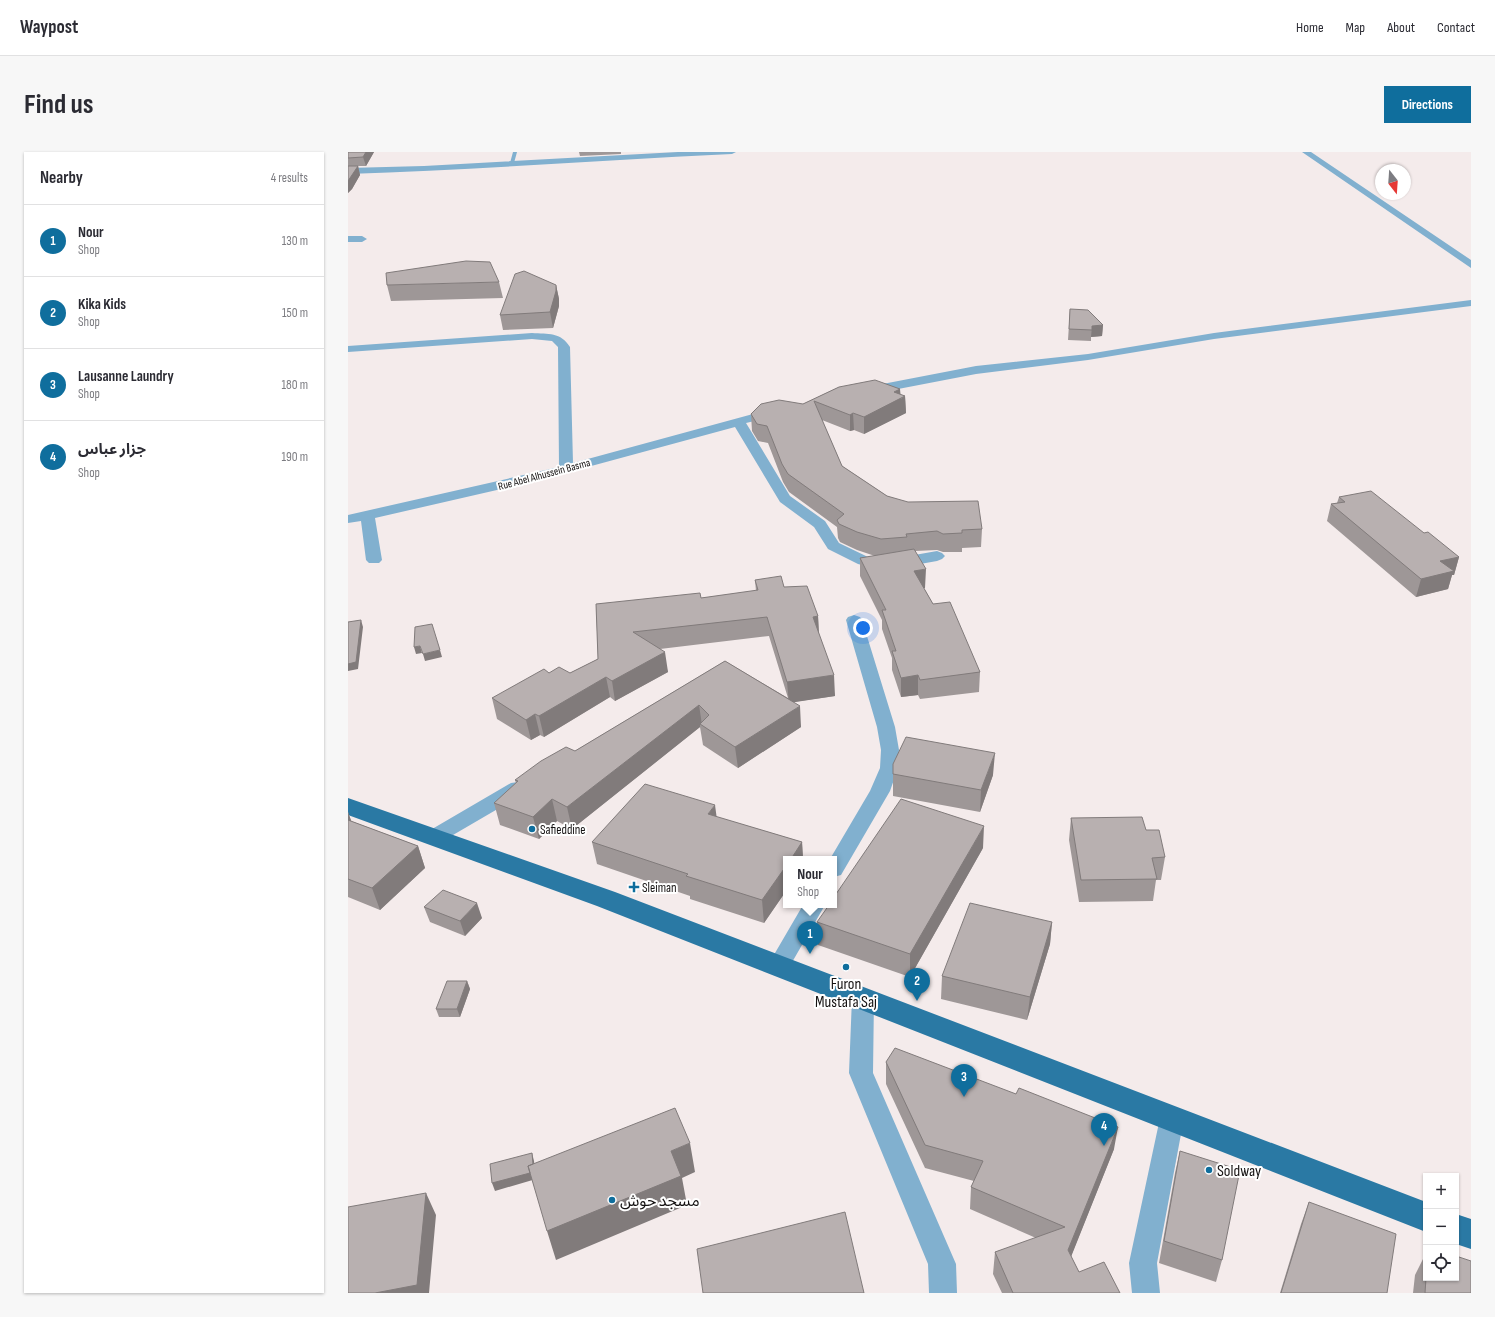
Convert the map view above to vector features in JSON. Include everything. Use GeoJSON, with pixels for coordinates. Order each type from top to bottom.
{"type":"FeatureCollection","features":[{"type":"Feature","properties":{"kind":"main road"},"geometry":{"type":"LineString","coordinates":[[348,806],[606,899],[1423,1216]]}},
{"type":"Feature","properties":{"kind":"main road"},"geometry":{"type":"LineString","coordinates":[[1459,1230],[1471,1234]]}},
{"type":"Feature","properties":{"kind":"street"},"geometry":{"type":"LineString","coordinates":[[348,171],[424,169],[732,152]]}},
{"type":"Feature","properties":{"kind":"street"},"geometry":{"type":"LineString","coordinates":[[1306,152],[1471,265]]}},
{"type":"Feature","properties":{"kind":"street"},"geometry":{"type":"LineString","coordinates":[[348,240],[362,239]]}},
{"type":"Feature","properties":{"kind":"street"},"geometry":{"type":"LineString","coordinates":[[857,393],[976,370],[1088,357],[1214,336],[1471,303]]}},
{"type":"Feature","properties":{"kind":"street"},"geometry":{"type":"LineString","coordinates":[[348,348],[521,336],[546,336],[555,338],[561,342],[564,347],[566,469]]}},
{"type":"Feature","properties":{"kind":"street","name":"Rue Abel Alhussein Basma"},"geometry":{"type":"LineString","coordinates":[[348,519],[494,488],[738,421],[789,409]]}},
{"type":"Feature","properties":{"kind":"street"},"geometry":{"type":"LineString","coordinates":[[738,421],[785,499],[820,524],[833,546],[863,561],[877,564],[892,564],[937,556]]}},
{"type":"Feature","properties":{"kind":"street"},"geometry":{"type":"LineString","coordinates":[[366,515],[374,560]]}},
{"type":"Feature","properties":{"kind":"street"},"geometry":{"type":"LineString","coordinates":[[837,865],[880,791],[889,768],[890,750],[886,726],[854,620]]}},
{"type":"Feature","properties":{"kind":"street"},"geometry":{"type":"LineString","coordinates":[[434,837],[531,781]]}},
{"type":"Feature","properties":{"kind":"street"},"geometry":{"type":"LineString","coordinates":[[779,965],[812,908]]}},
{"type":"Feature","properties":{"kind":"street"},"geometry":{"type":"LineString","coordinates":[[863,998],[861,1073],[942,1264],[943,1293]]}},
{"type":"Feature","properties":{"kind":"street"},"geometry":{"type":"LineString","coordinates":[[1146,1293],[1143,1263],[1172,1118]]}},
{"type":"Feature","properties":{"kind":"lane"},"geometry":{"type":"LineString","coordinates":[[512,163],[515,152]]}},
{"type":"Feature","properties":{"kind":"building"},"geometry":{"type":"Polygon","coordinates":[[[348,152],[366,152],[363,157],[348,158],[348,152]]]}},
{"type":"Feature","properties":{"kind":"building"},"geometry":{"type":"Polygon","coordinates":[[[348,166],[358,166],[348,181],[348,166]]]}},
{"type":"Feature","properties":{"kind":"building"},"geometry":{"type":"Polygon","coordinates":[[[466,261],[490,262],[499,282],[387,285],[386,273],[466,261]]]}},
{"type":"Feature","properties":{"kind":"building"},"geometry":{"type":"Polygon","coordinates":[[[524,271],[556,285],[556,291],[550,312],[500,315],[515,274],[524,271]]]}},
{"type":"Feature","properties":{"kind":"building"},"geometry":{"type":"Polygon","coordinates":[[[1070,309],[1088,310],[1103,325],[1092,326],[1092,330],[1069,329],[1070,309]]]}},
{"type":"Feature","properties":{"kind":"building"},"geometry":{"type":"Polygon","coordinates":[[[875,380],[900,389],[894,392],[905,396],[864,417],[853,413],[850,415],[814,401],[842,466],[887,496],[908,502],[978,501],[982,529],[962,530],[962,533],[943,534],[937,531],[906,534],[907,537],[881,539],[857,532],[839,524],[837,520],[844,514],[788,474],[782,464],[767,426],[757,424],[751,414],[761,404],[779,400],[803,404],[839,387],[875,380]]]}},
{"type":"Feature","properties":{"kind":"building"},"geometry":{"type":"Polygon","coordinates":[[[1371,491],[1424,533],[1428,532],[1459,557],[1440,561],[1454,571],[1421,579],[1331,504],[1345,502],[1339,497],[1371,491]]]}},
{"type":"Feature","properties":{"kind":"building"},"geometry":{"type":"Polygon","coordinates":[[[914,549],[926,569],[914,571],[933,604],[950,602],[980,672],[920,680],[918,675],[901,678],[892,651],[896,651],[882,610],[886,610],[860,558],[914,549]]]}},
{"type":"Feature","properties":{"kind":"building"},"geometry":{"type":"Polygon","coordinates":[[[781,576],[784,587],[807,586],[818,616],[813,617],[834,675],[787,682],[767,617],[633,632],[665,652],[612,681],[606,677],[539,716],[535,714],[526,720],[492,698],[544,669],[549,673],[559,667],[570,673],[598,659],[596,604],[700,593],[701,598],[758,590],[755,580],[781,576]]]}},
{"type":"Feature","properties":{"kind":"building"},"geometry":{"type":"Polygon","coordinates":[[[361,620],[356,662],[348,664],[348,622],[361,620]]]}},
{"type":"Feature","properties":{"kind":"building"},"geometry":{"type":"Polygon","coordinates":[[[432,624],[440,650],[423,654],[420,646],[414,647],[415,627],[432,624]]]}},
{"type":"Feature","properties":{"kind":"building"},"geometry":{"type":"Polygon","coordinates":[[[725,661],[800,706],[735,747],[700,724],[709,715],[699,705],[567,807],[552,799],[533,817],[494,803],[518,781],[515,780],[541,761],[566,747],[575,751],[725,661]]]}},
{"type":"Feature","properties":{"kind":"building"},"geometry":{"type":"Polygon","coordinates":[[[906,737],[995,753],[981,790],[893,774],[893,764],[906,737]]]}},
{"type":"Feature","properties":{"kind":"building"},"geometry":{"type":"Polygon","coordinates":[[[645,784],[715,805],[708,814],[802,842],[793,856],[783,856],[783,870],[762,900],[686,876],[688,874],[592,842],[645,784]]]}},
{"type":"Feature","properties":{"kind":"building"},"geometry":{"type":"Polygon","coordinates":[[[901,799],[984,826],[910,954],[817,922],[827,908],[837,908],[837,893],[901,799]]]}},
{"type":"Feature","properties":{"kind":"building"},"geometry":{"type":"Polygon","coordinates":[[[1142,817],[1146,830],[1159,830],[1165,857],[1152,858],[1157,879],[1081,880],[1071,818],[1142,817]]]}},
{"type":"Feature","properties":{"kind":"building"},"geometry":{"type":"Polygon","coordinates":[[[348,820],[418,846],[372,888],[348,879],[348,820]]]}},
{"type":"Feature","properties":{"kind":"building"},"geometry":{"type":"Polygon","coordinates":[[[443,890],[477,903],[460,921],[424,907],[443,890]]]}},
{"type":"Feature","properties":{"kind":"building"},"geometry":{"type":"Polygon","coordinates":[[[970,903],[1052,922],[1030,997],[942,976],[970,903]]]}},
{"type":"Feature","properties":{"kind":"building"},"geometry":{"type":"Polygon","coordinates":[[[447,981],[467,981],[457,1009],[436,1009],[447,981]]]}},
{"type":"Feature","properties":{"kind":"building"},"geometry":{"type":"Polygon","coordinates":[[[895,1048],[1016,1094],[1019,1088],[1118,1127],[1068,1250],[1079,1272],[1104,1262],[1120,1293],[1013,1293],[995,1252],[1065,1227],[971,1187],[983,1161],[925,1145],[886,1062],[895,1048]]]}},
{"type":"Feature","properties":{"kind":"building"},"geometry":{"type":"Polygon","coordinates":[[[675,1108],[690,1143],[671,1151],[681,1176],[547,1231],[528,1166],[675,1108]]]}},
{"type":"Feature","properties":{"kind":"building"},"geometry":{"type":"Polygon","coordinates":[[[1180,1151],[1240,1170],[1222,1260],[1164,1241],[1180,1151]]]}},
{"type":"Feature","properties":{"kind":"building"},"geometry":{"type":"Polygon","coordinates":[[[532,1153],[533,1164],[528,1166],[530,1173],[492,1183],[490,1164],[532,1153]]]}},
{"type":"Feature","properties":{"kind":"building"},"geometry":{"type":"Polygon","coordinates":[[[426,1193],[417,1285],[375,1293],[348,1293],[348,1207],[426,1193]]]}},
{"type":"Feature","properties":{"kind":"building"},"geometry":{"type":"Polygon","coordinates":[[[1309,1202],[1396,1234],[1387,1293],[1281,1293],[1309,1202]]]}},
{"type":"Feature","properties":{"kind":"building"},"geometry":{"type":"Polygon","coordinates":[[[845,1212],[864,1293],[703,1293],[697,1249],[845,1212]]]}},
{"type":"Feature","properties":{"kind":"building"},"geometry":{"type":"Polygon","coordinates":[[[1459,1257],[1471,1261],[1471,1293],[1425,1293],[1426,1281],[1459,1281],[1459,1257]]]}},
{"type":"Feature","properties":{"kind":"place","name":"Safieddine"},"geometry":{"type":"Point","coordinates":[532,829]}},
{"type":"Feature","properties":{"kind":"place","name":"Sleiman"},"geometry":{"type":"Point","coordinates":[634,887]}},
{"type":"Feature","properties":{"kind":"place","name":"Nour"},"geometry":{"type":"Point","coordinates":[810,954]}},
{"type":"Feature","properties":{"kind":"place","name":"Furon Mustafa Saj"},"geometry":{"type":"Point","coordinates":[846,967]}},
{"type":"Feature","properties":{"kind":"place","name":"Kika Kids"},"geometry":{"type":"Point","coordinates":[917,1001]}},
{"type":"Feature","properties":{"kind":"place","name":"Lausanne Laundry"},"geometry":{"type":"Point","coordinates":[964,1097]}},
{"type":"Feature","properties":{"kind":"place","name":"جزار عباس"},"geometry":{"type":"Point","coordinates":[1104,1146]}},
{"type":"Feature","properties":{"kind":"place","name":"Soldway"},"geometry":{"type":"Point","coordinates":[1209,1170]}},
{"type":"Feature","properties":{"kind":"place","name":"مسجد حوش"},"geometry":{"type":"Point","coordinates":[612,1200]}}]}
